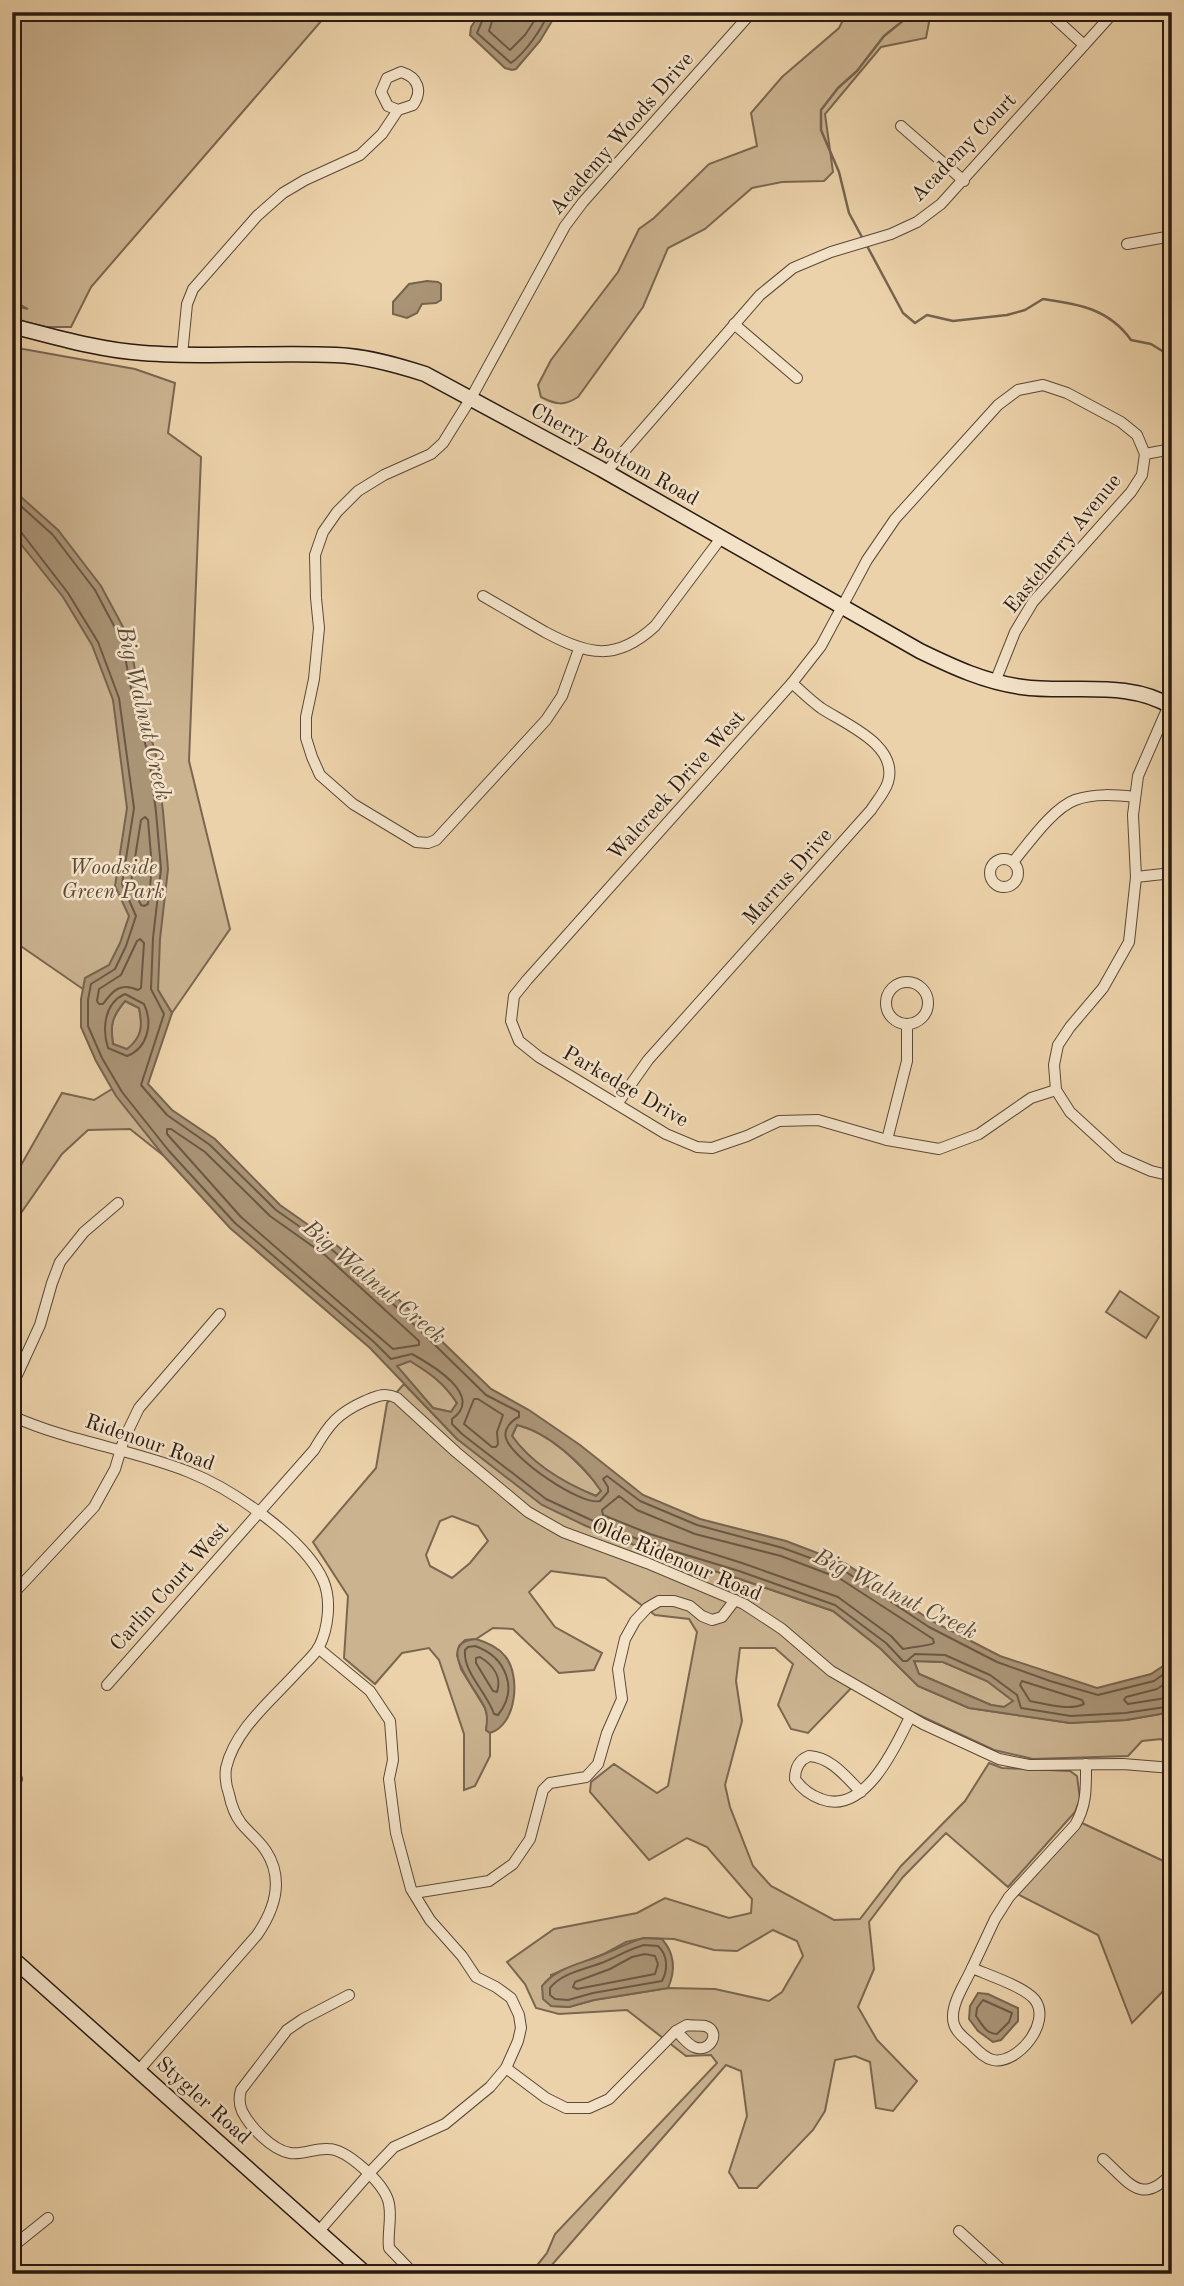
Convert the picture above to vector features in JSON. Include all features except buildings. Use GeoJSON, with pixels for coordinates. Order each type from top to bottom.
{"type":"FeatureCollection","features":[{"type":"Feature","properties":{"kind":"main road","name":"Cherry Bottom Road"},"geometry":{"type":"LineString","coordinates":[[12,326],[84,345],[140,353],[339,355],[396,364],[471,398],[919,651],[975,677],[1024,688],[1125,691],[1171,703]]}},
{"type":"Feature","properties":{"kind":"main road","name":"Stygler Road"},"geometry":{"type":"LineString","coordinates":[[12,1958],[366,2274]]}},
{"type":"Feature","properties":{"kind":"street","name":"Academy Woods Drive"},"geometry":{"type":"LineString","coordinates":[[579,649],[562,696],[545,720],[436,840],[428,843],[416,842],[353,804],[320,775],[306,738],[306,717],[314,679],[319,628],[315,555],[323,532],[337,512],[358,491],[384,475],[431,454],[439,446],[471,398],[565,226],[581,204],[752,12]]}},
{"type":"Feature","properties":{"kind":"street"},"geometry":{"type":"LineString","coordinates":[[1048,12],[1084,45]]}},
{"type":"Feature","properties":{"kind":"street","name":"Academy Court"},"geometry":{"type":"LineString","coordinates":[[606,472],[761,295],[793,268],[917,222],[941,204],[1114,12]]}},
{"type":"Feature","properties":{"kind":"street"},"geometry":{"type":"LineString","coordinates":[[182,355],[187,304],[193,289],[257,216],[280,195],[305,180],[360,155],[382,134],[398,110]]}},
{"type":"Feature","properties":{"kind":"street"},"geometry":{"type":"LineString","coordinates":[[901,126],[964,181]]}},
{"type":"Feature","properties":{"kind":"street"},"geometry":{"type":"LineString","coordinates":[[1127,244],[1172,236]]}},
{"type":"Feature","properties":{"kind":"street"},"geometry":{"type":"LineString","coordinates":[[734,324],[797,378]]}},
{"type":"Feature","properties":{"kind":"street","name":"Walcreek Drive West"},"geometry":{"type":"LineString","coordinates":[[527,980],[792,683],[821,646],[867,560],[895,519],[998,405],[1018,390],[1043,385],[1067,393],[1121,422],[1137,435],[1145,454]]}},
{"type":"Feature","properties":{"kind":"street"},"geometry":{"type":"LineString","coordinates":[[1145,454],[1172,449]]}},
{"type":"Feature","properties":{"kind":"street","name":"Eastcherry Avenue"},"geometry":{"type":"LineString","coordinates":[[995,682],[1014,632],[1033,602],[1131,492],[1142,475],[1145,454]]}},
{"type":"Feature","properties":{"kind":"street"},"geometry":{"type":"LineString","coordinates":[[483,596],[579,649],[615,649],[644,637],[666,614],[721,538]]}},
{"type":"Feature","properties":{"kind":"street","name":"Marrus Drive"},"geometry":{"type":"LineString","coordinates":[[617,1104],[648,1060],[871,810],[888,782],[889,767],[884,752],[865,735],[817,705],[792,683]]}},
{"type":"Feature","properties":{"kind":"street"},"geometry":{"type":"LineString","coordinates":[[1171,703],[1138,776],[1133,815],[1136,877],[1129,942],[1103,988],[1058,1045],[1054,1065],[1056,1090],[1070,1112],[1119,1157],[1151,1171],[1172,1176]]}},
{"type":"Feature","properties":{"kind":"street"},"geometry":{"type":"LineString","coordinates":[[1013,862],[1057,811],[1074,800],[1106,794],[1135,797]]}},
{"type":"Feature","properties":{"kind":"street"},"geometry":{"type":"LineString","coordinates":[[1136,877],[1172,873]]}},
{"type":"Feature","properties":{"kind":"street","name":"Parkedge Drive"},"geometry":{"type":"LineString","coordinates":[[527,980],[514,996],[511,1021],[519,1041],[539,1057],[666,1134],[697,1147],[712,1148],[779,1121],[818,1120],[887,1140],[939,1149],[979,1134],[1031,1098],[1056,1090]]}},
{"type":"Feature","properties":{"kind":"street"},"geometry":{"type":"LineString","coordinates":[[907,982],[914,983],[923,990],[927,1003],[922,1017],[907,1024],[894,1020],[888,1013],[886,1003],[890,990],[907,982]]}},
{"type":"Feature","properties":{"kind":"street"},"geometry":{"type":"LineString","coordinates":[[887,1140],[907,1061],[907,1024]]}},
{"type":"Feature","properties":{"kind":"street"},"geometry":{"type":"LineString","coordinates":[[12,1386],[40,1325],[60,1262],[84,1232],[118,1203]]}},
{"type":"Feature","properties":{"kind":"street"},"geometry":{"type":"LineString","coordinates":[[12,1595],[94,1507],[115,1469],[139,1408],[220,1314]]}},
{"type":"Feature","properties":{"kind":"street","name":"Olde Ridenour Road"},"geometry":{"type":"LineString","coordinates":[[346,1409],[378,1395],[388,1394],[397,1398],[528,1512],[564,1532],[656,1566],[735,1600],[782,1629],[831,1671],[910,1717],[999,1759],[1030,1765],[1123,1764],[1172,1768]]}},
{"type":"Feature","properties":{"kind":"street","name":"Carlin Court West"},"geometry":{"type":"LineString","coordinates":[[107,1685],[314,1450],[334,1420],[346,1409]]}},
{"type":"Feature","properties":{"kind":"street","name":"Ridenour Road"},"geometry":{"type":"LineString","coordinates":[[12,1416],[49,1430],[190,1472],[227,1490],[259,1513],[306,1554],[324,1582],[329,1616],[318,1648],[240,1735],[230,1754],[225,1772],[230,1798],[240,1822],[266,1851],[273,1866],[276,1885],[274,1903],[257,1935],[139,2070]]}},
{"type":"Feature","properties":{"kind":"street"},"geometry":{"type":"LineString","coordinates":[[414,1893],[489,1881],[513,1864],[530,1839],[543,1790],[550,1783],[586,1777],[598,1764],[607,1733],[622,1699],[618,1669],[625,1639],[635,1621],[647,1608],[660,1601],[674,1601],[690,1606],[712,1620],[722,1617],[735,1600]]}},
{"type":"Feature","properties":{"kind":"street"},"geometry":{"type":"LineString","coordinates":[[318,1648],[370,1691],[390,1721],[393,1760],[389,1779],[394,1820],[414,1893],[430,1920],[462,1956],[476,1977],[511,1998],[519,2015],[521,2028],[506,2068],[490,2087],[445,2124],[394,2147],[319,2231]]}},
{"type":"Feature","properties":{"kind":"street"},"geometry":{"type":"LineString","coordinates":[[861,1792],[824,1759],[809,1756],[801,1760],[796,1768],[795,1779],[806,1791],[818,1798],[845,1800],[861,1792],[870,1786],[900,1739],[910,1717]]}},
{"type":"Feature","properties":{"kind":"street"},"geometry":{"type":"LineString","coordinates":[[972,1968],[1026,1993],[1035,2000],[1040,2011],[1040,2023],[1034,2034],[1018,2052],[1006,2059],[993,2060],[981,2054],[954,2027],[952,2016],[955,2006],[972,1968],[995,1919],[1009,1897],[1075,1825],[1083,1812],[1086,1764]]}},
{"type":"Feature","properties":{"kind":"street"},"geometry":{"type":"LineString","coordinates":[[349,1996],[287,2030],[241,2090],[239,2099],[242,2111],[258,2132],[279,2149],[296,2153],[332,2149],[342,2152],[369,2173],[388,2198],[389,2248],[414,2274]]}},
{"type":"Feature","properties":{"kind":"street"},"geometry":{"type":"LineString","coordinates":[[506,2068],[546,2098],[566,2108],[589,2108],[609,2099],[676,2031]]}},
{"type":"Feature","properties":{"kind":"street"},"geometry":{"type":"LineString","coordinates":[[1103,2159],[1132,2185],[1142,2190],[1153,2190],[1172,2173]]}},
{"type":"Feature","properties":{"kind":"street"},"geometry":{"type":"LineString","coordinates":[[12,2247],[48,2218]]}},
{"type":"Feature","properties":{"kind":"street"},"geometry":{"type":"LineString","coordinates":[[959,2231],[1006,2274]]}},
{"type":"Feature","properties":{"kind":"green space"},"geometry":{"type":"Polygon","coordinates":[[[12,12],[329,12],[91,287],[71,327],[46,327],[12,319],[12,305],[28,309],[12,300],[12,12]]]}},
{"type":"Feature","properties":{"kind":"green space"},"geometry":{"type":"Polygon","coordinates":[[[847,12],[931,12],[926,38],[881,47],[825,114],[833,172],[824,181],[782,182],[752,188],[705,229],[668,248],[643,307],[578,397],[560,403],[541,397],[538,385],[551,360],[618,272],[639,229],[654,218],[709,164],[757,146],[751,113],[782,77],[839,28],[847,12]]]}},
{"type":"Feature","properties":{"kind":"green space","name":"Woodside Green Park"},"geometry":{"type":"Polygon","coordinates":[[[12,346],[135,369],[175,383],[168,433],[201,457],[189,761],[230,929],[172,1013],[158,990],[106,1005],[12,940],[12,346]]]}},
{"type":"Feature","properties":{"kind":"green space"},"geometry":{"type":"Polygon","coordinates":[[[125,1001],[139,1008],[141,1021],[136,1041],[127,1050],[113,1044],[112,1031],[115,1016],[125,1001]]]}},
{"type":"Feature","properties":{"kind":"green space"},"geometry":{"type":"Polygon","coordinates":[[[112,1089],[164,1156],[130,1129],[88,1130],[62,1154],[12,1226],[12,1181],[62,1093],[94,1100],[112,1089]]]}},
{"type":"Feature","properties":{"kind":"green space"},"geometry":{"type":"Polygon","coordinates":[[[1120,1291],[1159,1317],[1146,1338],[1106,1312],[1120,1291]]]}},
{"type":"Feature","properties":{"kind":"green space"},"geometry":{"type":"Polygon","coordinates":[[[410,1361],[436,1379],[452,1396],[457,1403],[451,1412],[433,1408],[396,1366],[410,1361]]]}},
{"type":"Feature","properties":{"kind":"green space"},"geometry":{"type":"Polygon","coordinates":[[[404,1384],[457,1439],[644,1549],[833,1611],[881,1649],[918,1686],[969,1708],[1070,1723],[1126,1720],[1172,1712],[1172,1750],[1161,1739],[1142,1741],[1128,1756],[1033,1759],[994,1750],[908,1710],[857,1682],[808,1733],[791,1729],[778,1705],[793,1664],[775,1648],[740,1648],[736,1681],[742,1721],[725,1785],[730,1807],[753,1866],[771,1886],[834,1920],[860,1919],[901,1866],[965,1801],[989,1763],[1002,1768],[1070,1771],[1077,1776],[1080,1799],[1075,1812],[1008,1887],[946,1833],[903,1877],[869,1922],[874,1969],[858,2007],[877,2040],[917,2081],[893,2111],[876,2108],[870,2062],[855,2056],[835,2060],[825,2111],[813,2130],[757,2188],[739,2188],[729,2172],[747,2116],[741,2071],[726,2065],[544,2274],[530,2274],[547,2253],[555,2234],[717,2063],[711,2055],[686,2056],[627,2010],[559,2014],[536,2008],[525,1984],[507,1962],[554,1929],[637,1913],[665,1898],[729,1918],[751,1913],[752,1899],[707,1847],[687,1838],[649,1860],[590,1792],[591,1782],[614,1764],[657,1793],[668,1786],[697,1632],[689,1619],[655,1615],[605,1578],[551,1571],[529,1592],[555,1627],[602,1653],[594,1670],[559,1673],[513,1629],[493,1628],[476,1639],[465,1640],[459,1646],[457,1655],[461,1669],[485,1708],[488,1719],[486,1730],[490,1733],[490,1756],[475,1786],[464,1790],[464,1734],[439,1660],[429,1648],[402,1653],[375,1684],[344,1658],[348,1596],[313,1542],[376,1468],[387,1403],[404,1384]],[[452,1516],[440,1521],[426,1555],[430,1566],[452,1578],[470,1563],[488,1541],[478,1526],[452,1516]],[[773,1930],[737,1951],[714,1950],[674,1939],[644,1938],[626,1942],[604,1954],[551,1975],[551,2006],[569,2007],[594,2000],[668,1988],[715,1989],[769,2001],[782,1992],[803,1956],[797,1941],[773,1930]]]}},
{"type":"Feature","properties":{"kind":"green space"},"geometry":{"type":"Polygon","coordinates":[[[517,1425],[553,1442],[602,1490],[596,1496],[561,1479],[539,1464],[512,1436],[517,1425]]]}},
{"type":"Feature","properties":{"kind":"green space"},"geometry":{"type":"Polygon","coordinates":[[[914,1661],[943,1662],[987,1681],[1014,1701],[1004,1707],[991,1705],[919,1674],[914,1661]]]}},
{"type":"Feature","properties":{"kind":"green space"},"geometry":{"type":"Polygon","coordinates":[[[1082,1823],[1172,1865],[1172,1982],[1132,2023],[1098,1935],[1017,1894],[1082,1823]]]}},
{"type":"Feature","properties":{"kind":"water"},"geometry":{"type":"Polygon","coordinates":[[[481,12],[555,12],[555,16],[540,41],[516,69],[512,70],[505,68],[470,35],[471,27],[481,12]]]}},
{"type":"Feature","properties":{"kind":"water"},"geometry":{"type":"Polygon","coordinates":[[[427,281],[441,284],[441,300],[422,304],[417,313],[407,318],[393,314],[393,302],[409,284],[427,281]]]}},
{"type":"Feature","properties":{"kind":"water","name":"Big Walnut Creek"},"geometry":{"type":"Polygon","coordinates":[[[12,489],[58,530],[101,586],[129,638],[142,707],[156,755],[168,869],[160,939],[158,990],[172,1013],[148,1084],[172,1110],[215,1139],[280,1205],[334,1243],[395,1296],[491,1389],[529,1410],[580,1445],[643,1495],[700,1519],[786,1541],[846,1564],[932,1621],[1000,1656],[1097,1688],[1151,1674],[1172,1660],[1172,1712],[1126,1720],[1070,1723],[969,1708],[918,1686],[881,1649],[833,1611],[644,1549],[542,1505],[457,1439],[370,1348],[230,1228],[164,1156],[116,1096],[81,1027],[81,999],[85,978],[109,965],[129,916],[115,886],[127,808],[113,700],[92,645],[63,597],[12,533],[12,489]],[[125,1001],[115,1016],[113,1044],[127,1049],[136,1040],[141,1026],[139,1008],[125,1001]],[[410,1361],[397,1366],[433,1408],[451,1412],[457,1403],[436,1379],[410,1361]],[[517,1425],[512,1436],[539,1464],[561,1479],[596,1496],[601,1491],[585,1471],[553,1442],[517,1425]],[[914,1661],[919,1674],[991,1705],[1004,1707],[1013,1701],[987,1681],[943,1662],[914,1661]]]}},
{"type":"Feature","properties":{"kind":"water"},"geometry":{"type":"Polygon","coordinates":[[[476,1639],[492,1645],[502,1653],[510,1664],[513,1675],[514,1699],[511,1710],[499,1728],[490,1733],[486,1730],[485,1708],[461,1668],[458,1657],[458,1649],[464,1642],[476,1639]]]}},
{"type":"Feature","properties":{"kind":"water"},"geometry":{"type":"Polygon","coordinates":[[[644,1938],[662,1939],[670,1950],[673,1969],[668,1988],[594,2000],[569,2007],[551,2006],[543,1999],[542,1986],[555,1974],[644,1938]]]}},
{"type":"Feature","properties":{"kind":"water"},"geometry":{"type":"Polygon","coordinates":[[[978,1993],[988,1994],[1018,2008],[1018,2021],[1001,2040],[993,2042],[978,2031],[969,2019],[970,2006],[978,1993]]]}},
{"type":"Feature","properties":{"kind":"waterway"},"geometry":{"type":"LineString","coordinates":[[863,239],[849,213],[839,172],[821,130],[821,110],[838,88],[857,71],[884,36],[914,12]]}},
{"type":"Feature","properties":{"kind":"waterway"},"geometry":{"type":"LineString","coordinates":[[866,244],[903,313],[915,323],[927,315],[953,321],[1007,315],[1025,310],[1043,299],[1092,310],[1113,321],[1131,340],[1151,344],[1172,357]]}}]}
